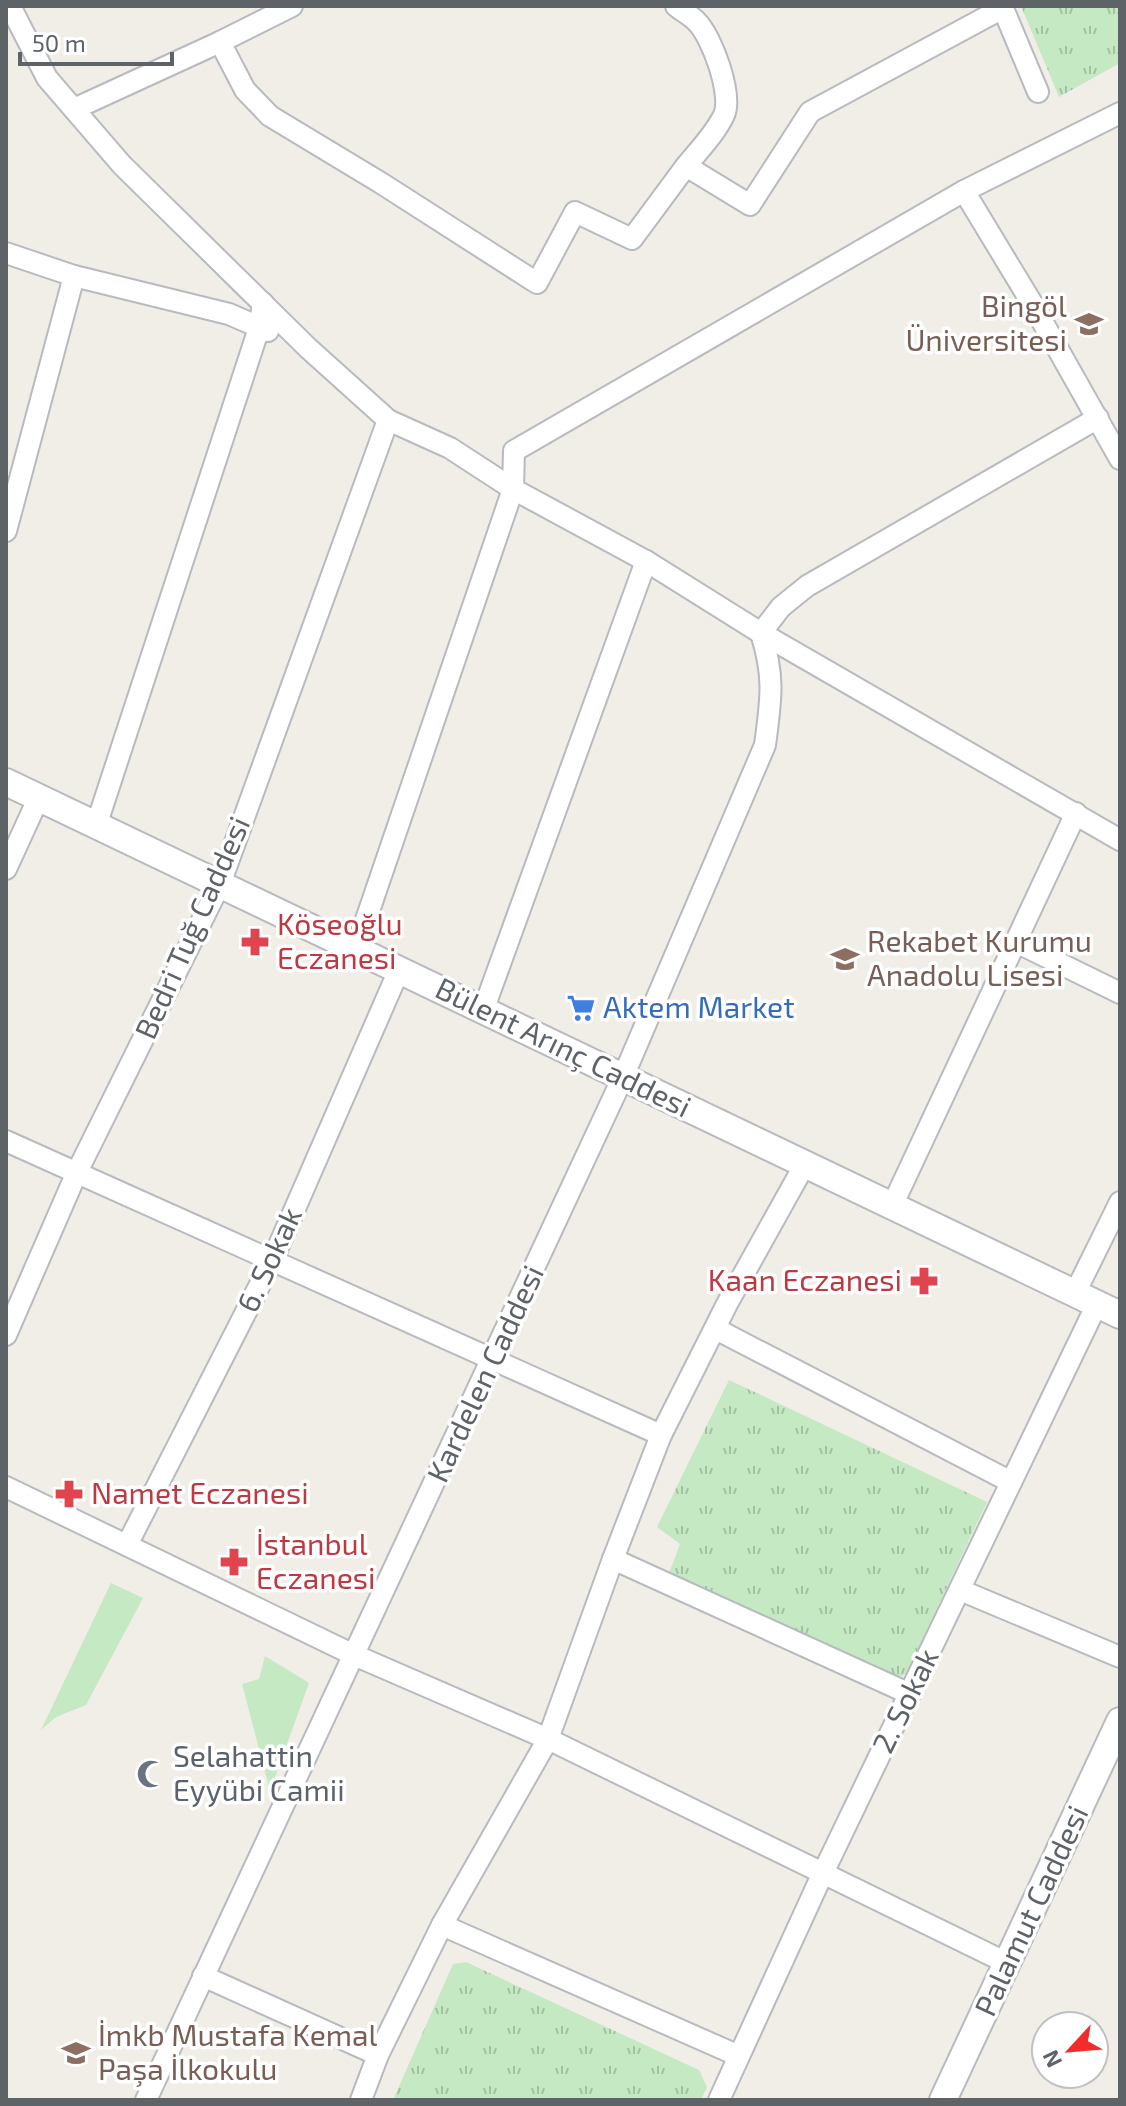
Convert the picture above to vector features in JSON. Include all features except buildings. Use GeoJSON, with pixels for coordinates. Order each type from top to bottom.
{"type":"FeatureCollection","features":[{"type":"Feature","properties":{"kind":"street"},"geometry":{"type":"LineString","coordinates":[[10,6],[47,78],[122,165],[308,348],[388,420],[450,448],[513,489],[646,561],[761,633],[1120,840]]}},
{"type":"Feature","properties":{"kind":"street"},"geometry":{"type":"LineString","coordinates":[[74,109],[292,6]]}},
{"type":"Feature","properties":{"kind":"street"},"geometry":{"type":"LineString","coordinates":[[220,42],[245,90],[270,116],[537,283],[575,212],[632,239],[726,112],[727,101],[716,55],[707,35],[697,21],[676,6]]}},
{"type":"Feature","properties":{"kind":"street"},"geometry":{"type":"LineString","coordinates":[[686,166],[750,205],[810,112],[1002,7],[1038,92]]}},
{"type":"Feature","properties":{"kind":"street"},"geometry":{"type":"LineString","coordinates":[[356,949],[513,489],[514,451],[964,191],[1120,113]]}},
{"type":"Feature","properties":{"kind":"street"},"geometry":{"type":"LineString","coordinates":[[964,191],[1120,459]]}},
{"type":"Feature","properties":{"kind":"street"},"geometry":{"type":"LineString","coordinates":[[6,253],[74,276],[229,314],[308,348]]}},
{"type":"Feature","properties":{"kind":"street"},"geometry":{"type":"LineString","coordinates":[[6,531],[74,276]]}},
{"type":"Feature","properties":{"kind":"street"},"geometry":{"type":"LineString","coordinates":[[97,823],[259,328],[263,303]]}},
{"type":"Feature","properties":{"kind":"street"},"geometry":{"type":"LineString","coordinates":[[761,633],[781,607],[807,586],[1098,418]]}},
{"type":"Feature","properties":{"kind":"street","name":"Bedri Tuğ Caddesi"},"geometry":{"type":"LineString","coordinates":[[6,1335],[77,1172],[220,884],[388,420]]}},
{"type":"Feature","properties":{"kind":"street"},"geometry":{"type":"LineString","coordinates":[[484,1008],[646,561]]}},
{"type":"Feature","properties":{"kind":"street","name":"Kardelen Caddesi"},"geometry":{"type":"LineString","coordinates":[[146,2100],[623,1077],[765,745],[772,693],[769,661],[761,633]]}},
{"type":"Feature","properties":{"kind":"street","name":"Bülent Arınç Caddesi"},"geometry":{"type":"LineString","coordinates":[[6,782],[1098,1304]]}},
{"type":"Feature","properties":{"kind":"street"},"geometry":{"type":"LineString","coordinates":[[6,869],[39,797]]}},
{"type":"Feature","properties":{"kind":"street"},"geometry":{"type":"LineString","coordinates":[[892,1206],[1076,813]]}},
{"type":"Feature","properties":{"kind":"street"},"geometry":{"type":"LineString","coordinates":[[1016,942],[1120,993]]}},
{"type":"Feature","properties":{"kind":"street","name":"6. Sokak"},"geometry":{"type":"LineString","coordinates":[[127,1545],[273,1259],[399,970]]}},
{"type":"Feature","properties":{"kind":"street"},"geometry":{"type":"LineString","coordinates":[[6,1141],[661,1435]]}},
{"type":"Feature","properties":{"kind":"street"},"geometry":{"type":"LineString","coordinates":[[361,2100],[378,2055],[442,1925],[548,1739],[661,1435],[805,1164]]}},
{"type":"Feature","properties":{"kind":"street","name":"2. Sokak"},"geometry":{"type":"LineString","coordinates":[[719,2100],[822,1875],[1098,1304],[1120,1202]]}},
{"type":"Feature","properties":{"kind":"street"},"geometry":{"type":"LineString","coordinates":[[716,1329],[1011,1482]]}},
{"type":"Feature","properties":{"kind":"street"},"geometry":{"type":"LineString","coordinates":[[6,1487],[354,1655],[548,1739],[1007,1963]]}},
{"type":"Feature","properties":{"kind":"street"},"geometry":{"type":"LineString","coordinates":[[613,1559],[910,1694]]}},
{"type":"Feature","properties":{"kind":"street"},"geometry":{"type":"LineString","coordinates":[[960,1590],[1120,1657]]}},
{"type":"Feature","properties":{"kind":"street","name":"Palamut Caddesi"},"geometry":{"type":"LineString","coordinates":[[943,2100],[1120,1721]]}},
{"type":"Feature","properties":{"kind":"street"},"geometry":{"type":"LineString","coordinates":[[442,1925],[739,2056]]}},
{"type":"Feature","properties":{"kind":"street"},"geometry":{"type":"LineString","coordinates":[[203,1976],[378,2055]]}},
{"type":"Feature","properties":{"kind":"green space"},"geometry":{"type":"Polygon","coordinates":[[[1021,6],[1120,6],[1120,63],[1059,97],[1021,6]]]}},
{"type":"Feature","properties":{"kind":"green space"},"geometry":{"type":"Polygon","coordinates":[[[729,1380],[987,1502],[906,1674],[896,1679],[668,1576],[680,1544],[657,1527],[729,1380]]]}},
{"type":"Feature","properties":{"kind":"green space"},"geometry":{"type":"Polygon","coordinates":[[[111,1583],[143,1598],[86,1705],[56,1717],[41,1730],[111,1583]]]}},
{"type":"Feature","properties":{"kind":"green space"},"geometry":{"type":"Polygon","coordinates":[[[265,1656],[309,1683],[270,1791],[242,1684],[259,1679],[265,1656]]]}},
{"type":"Feature","properties":{"kind":"green space"},"geometry":{"type":"Polygon","coordinates":[[[466,1962],[699,2070],[707,2087],[701,2100],[393,2100],[453,1964],[466,1962]]]}},
{"type":"Feature","properties":{"kind":"place","name":"Bingöl Üniversitesi"},"geometry":{"type":"Point","coordinates":[1089,324]}},
{"type":"Feature","properties":{"kind":"place","name":"Köseoğlu Eczanesi"},"geometry":{"type":"Point","coordinates":[255,942]}},
{"type":"Feature","properties":{"kind":"place","name":"Rekabet Kurumu Anadolu Lisesi"},"geometry":{"type":"Point","coordinates":[845,959]}},
{"type":"Feature","properties":{"kind":"place","name":"Aktem Market"},"geometry":{"type":"Point","coordinates":[581,1008]}},
{"type":"Feature","properties":{"kind":"place","name":"Kaan Eczanesi"},"geometry":{"type":"Point","coordinates":[924,1281]}},
{"type":"Feature","properties":{"kind":"place","name":"Namet Eczanesi"},"geometry":{"type":"Point","coordinates":[69,1494]}},
{"type":"Feature","properties":{"kind":"place","name":"İstanbul Eczanesi"},"geometry":{"type":"Point","coordinates":[234,1562]}},
{"type":"Feature","properties":{"kind":"place","name":"Selahattin Eyyübi Camii"},"geometry":{"type":"Point","coordinates":[151,1774]}},
{"type":"Feature","properties":{"kind":"place","name":"İmkb Mustafa Kemal Paşa İlkokulu"},"geometry":{"type":"Point","coordinates":[76,2053]}}]}
